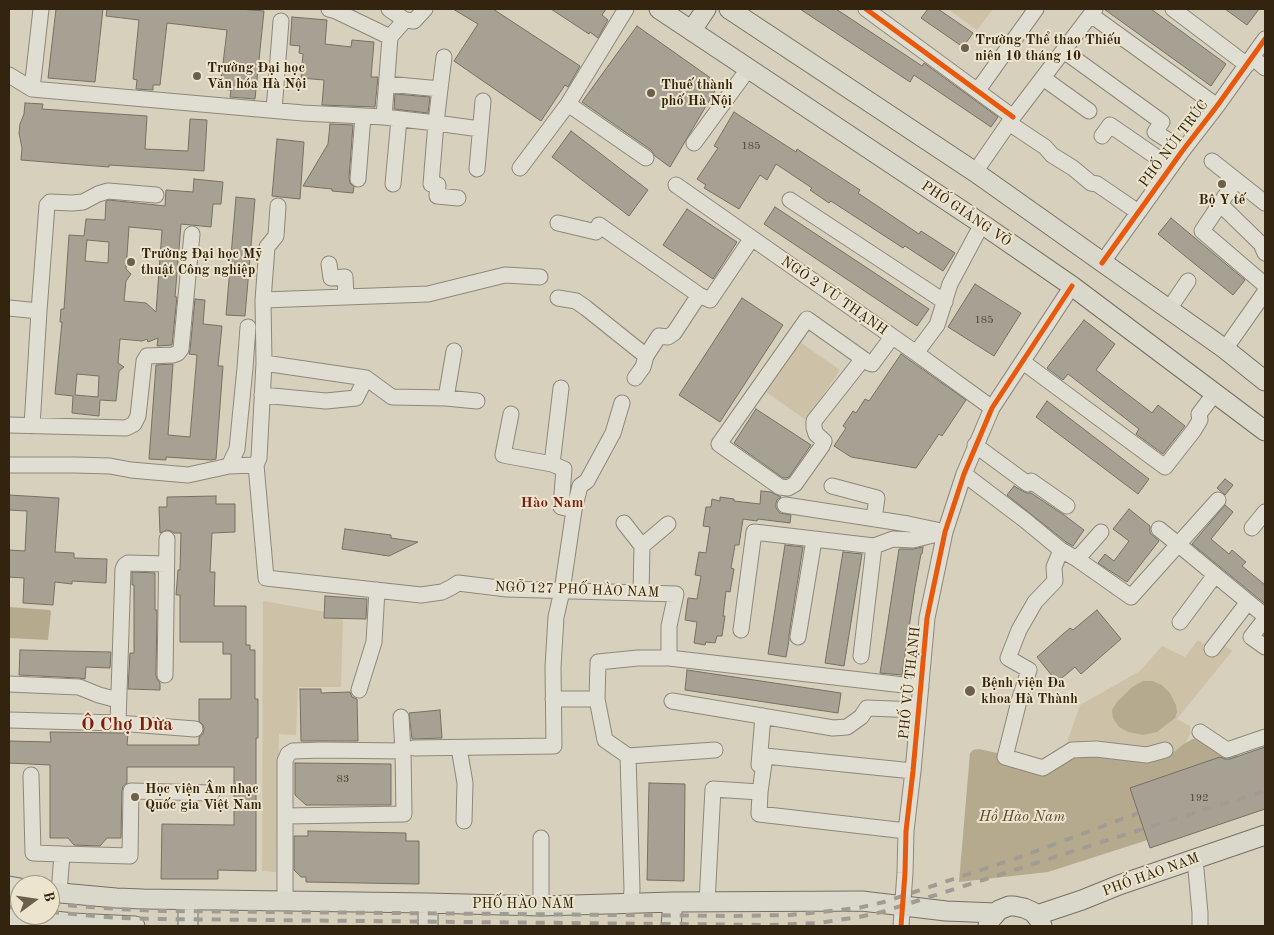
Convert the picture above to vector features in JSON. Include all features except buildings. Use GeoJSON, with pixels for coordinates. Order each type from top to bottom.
{"type":"FeatureCollection","features":[{"type":"Feature","properties":{"kind":"main road","name":"PHỐ GIẢNG VÕ"},"geometry":{"type":"LineString","coordinates":[[659,9],[1072,286],[1265,431]]}},
{"type":"Feature","properties":{"kind":"main road"},"geometry":{"type":"LineString","coordinates":[[692,30],[706,9]]}},
{"type":"Feature","properties":{"kind":"main road"},"geometry":{"type":"LineString","coordinates":[[729,9],[974,172],[1225,349],[1265,380]]}},
{"type":"Feature","properties":{"kind":"main road","name":"PHỐ HÀO NAM"},"geometry":{"type":"LineString","coordinates":[[60,893],[116,898],[188,900],[541,906],[673,902],[862,901],[902,906],[945,919],[992,920],[1003,908],[1014,906],[1029,909],[1039,921],[1195,859],[1265,835]]}},
{"type":"Feature","properties":{"kind":"main road"},"geometry":{"type":"LineString","coordinates":[[188,900],[188,926]]}},
{"type":"Feature","properties":{"kind":"main road"},"geometry":{"type":"LineString","coordinates":[[671,926],[673,902]]}},
{"type":"Feature","properties":{"kind":"main road"},"geometry":{"type":"LineString","coordinates":[[428,903],[428,926]]}},
{"type":"Feature","properties":{"kind":"main road"},"geometry":{"type":"LineString","coordinates":[[60,924],[135,926]]}},
{"type":"Feature","properties":{"kind":"street"},"geometry":{"type":"LineString","coordinates":[[32,88],[41,9]]}},
{"type":"Feature","properties":{"kind":"street"},"geometry":{"type":"LineString","coordinates":[[329,9],[336,10],[390,37]]}},
{"type":"Feature","properties":{"kind":"street"},"geometry":{"type":"LineString","coordinates":[[389,9],[405,20],[414,21],[425,9]]}},
{"type":"Feature","properties":{"kind":"street"},"geometry":{"type":"LineString","coordinates":[[520,168],[568,104],[626,9]]}},
{"type":"Feature","properties":{"kind":"street"},"geometry":{"type":"LineString","coordinates":[[978,90],[1036,9]]}},
{"type":"Feature","properties":{"kind":"street"},"geometry":{"type":"LineString","coordinates":[[1173,9],[1249,61],[1265,68]]}},
{"type":"Feature","properties":{"kind":"street"},"geometry":{"type":"LineString","coordinates":[[875,11],[978,90],[1052,155],[1073,168],[1091,183],[1097,184],[1138,212]]}},
{"type":"Feature","properties":{"kind":"street"},"geometry":{"type":"LineString","coordinates":[[974,172],[1093,12],[1217,106]]}},
{"type":"Feature","properties":{"kind":"street"},"geometry":{"type":"LineString","coordinates":[[393,184],[391,118],[387,84],[390,37],[405,20]]}},
{"type":"Feature","properties":{"kind":"street"},"geometry":{"type":"LineString","coordinates":[[274,110],[281,22]]}},
{"type":"Feature","properties":{"kind":"street","name":"PHỐ NÚI TRÚC"},"geometry":{"type":"LineString","coordinates":[[1102,262],[1265,39]]}},
{"type":"Feature","properties":{"kind":"street"},"geometry":{"type":"LineString","coordinates":[[1064,51],[1162,122],[1155,132],[1183,150]]}},
{"type":"Feature","properties":{"kind":"street"},"geometry":{"type":"LineString","coordinates":[[444,57],[431,184],[438,185],[437,196],[458,198]]}},
{"type":"Feature","properties":{"kind":"street"},"geometry":{"type":"LineString","coordinates":[[694,143],[749,68]]}},
{"type":"Feature","properties":{"kind":"street"},"geometry":{"type":"LineString","coordinates":[[9,75],[32,88],[274,110],[360,115],[436,122],[480,129]]}},
{"type":"Feature","properties":{"kind":"street"},"geometry":{"type":"LineString","coordinates":[[1044,78],[1090,111]]}},
{"type":"Feature","properties":{"kind":"street"},"geometry":{"type":"LineString","coordinates":[[387,84],[440,89]]}},
{"type":"Feature","properties":{"kind":"street"},"geometry":{"type":"LineString","coordinates":[[476,169],[483,101]]}},
{"type":"Feature","properties":{"kind":"street"},"geometry":{"type":"LineString","coordinates":[[568,104],[646,158]]}},
{"type":"Feature","properties":{"kind":"street"},"geometry":{"type":"LineString","coordinates":[[358,180],[360,115]]}},
{"type":"Feature","properties":{"kind":"street"},"geometry":{"type":"LineString","coordinates":[[1102,136],[1110,125],[1170,167]]}},
{"type":"Feature","properties":{"kind":"street"},"geometry":{"type":"LineString","coordinates":[[1212,161],[1265,203]]}},
{"type":"Feature","properties":{"kind":"street"},"geometry":{"type":"LineString","coordinates":[[1236,180],[1202,231],[1265,285]]}},
{"type":"Feature","properties":{"kind":"street","name":"NGÕ 2 VŨ THẠNH"},"geometry":{"type":"LineString","coordinates":[[676,185],[992,408]]}},
{"type":"Feature","properties":{"kind":"street"},"geometry":{"type":"LineString","coordinates":[[32,426],[48,205],[50,202],[83,202],[108,191],[156,195]]}},
{"type":"Feature","properties":{"kind":"street"},"geometry":{"type":"LineString","coordinates":[[790,200],[945,302]]}},
{"type":"Feature","properties":{"kind":"street"},"geometry":{"type":"LineString","coordinates":[[1220,204],[1261,244],[1264,252]]}},
{"type":"Feature","properties":{"kind":"street"},"geometry":{"type":"LineString","coordinates":[[9,465],[101,466],[188,475],[229,466],[256,465],[259,458],[264,363],[263,300],[267,247],[276,236],[278,206]]}},
{"type":"Feature","properties":{"kind":"street"},"geometry":{"type":"LineString","coordinates":[[558,223],[596,232],[599,225],[699,295],[710,300],[752,238]]}},
{"type":"Feature","properties":{"kind":"street"},"geometry":{"type":"LineString","coordinates":[[916,353],[937,325],[950,284],[982,224]]}},
{"type":"Feature","properties":{"kind":"street"},"geometry":{"type":"LineString","coordinates":[[9,425],[126,428],[134,424],[138,416],[144,361],[147,356],[173,355],[181,349],[192,234]]}},
{"type":"Feature","properties":{"kind":"street"},"geometry":{"type":"LineString","coordinates":[[329,264],[330,278],[345,277],[346,296]]}},
{"type":"Feature","properties":{"kind":"street"},"geometry":{"type":"LineString","coordinates":[[263,300],[428,294],[506,275],[540,277]]}},
{"type":"Feature","properties":{"kind":"street"},"geometry":{"type":"LineString","coordinates":[[1169,310],[1188,281]]}},
{"type":"Feature","properties":{"kind":"street","name":"PHỐ VŨ THẠNH"},"geometry":{"type":"LineString","coordinates":[[901,926],[906,831],[927,618],[945,532],[964,474],[992,408],[1072,286]]}},
{"type":"Feature","properties":{"kind":"street"},"geometry":{"type":"LineString","coordinates":[[1225,349],[1265,292]]}},
{"type":"Feature","properties":{"kind":"street"},"geometry":{"type":"LineString","coordinates":[[635,378],[659,336],[668,337],[674,333],[699,295]]}},
{"type":"Feature","properties":{"kind":"street"},"geometry":{"type":"LineString","coordinates":[[558,298],[576,301],[646,356]]}},
{"type":"Feature","properties":{"kind":"street"},"geometry":{"type":"LineString","coordinates":[[9,308],[39,311]]}},
{"type":"Feature","properties":{"kind":"street"},"geometry":{"type":"LineString","coordinates":[[862,360],[814,422],[816,434],[824,441],[795,484],[788,488],[780,487],[719,444],[807,319],[862,360],[872,364],[892,337]]}},
{"type":"Feature","properties":{"kind":"street"},"geometry":{"type":"LineString","coordinates":[[229,466],[237,449],[248,327]]}},
{"type":"Feature","properties":{"kind":"street"},"geometry":{"type":"LineString","coordinates":[[446,398],[454,351]]}},
{"type":"Feature","properties":{"kind":"street"},"geometry":{"type":"LineString","coordinates":[[1023,362],[1165,467],[1194,430],[1200,420],[1199,414],[1215,393]]}},
{"type":"Feature","properties":{"kind":"street"},"geometry":{"type":"LineString","coordinates":[[264,363],[366,378],[392,397],[446,398],[477,401]]}},
{"type":"Feature","properties":{"kind":"street"},"geometry":{"type":"LineString","coordinates":[[262,395],[326,402],[356,398],[366,378]]}},
{"type":"Feature","properties":{"kind":"street"},"geometry":{"type":"LineString","coordinates":[[552,464],[561,388]]}},
{"type":"Feature","properties":{"kind":"street"},"geometry":{"type":"LineString","coordinates":[[285,902],[286,761],[288,754],[293,751],[554,746],[553,667],[556,618],[574,510],[580,486],[586,481],[613,433],[622,403]]}},
{"type":"Feature","properties":{"kind":"street"},"geometry":{"type":"LineString","coordinates":[[511,414],[503,455],[552,464],[564,470],[561,507],[574,510]]}},
{"type":"Feature","properties":{"kind":"street"},"geometry":{"type":"LineString","coordinates":[[975,445],[1028,484],[1031,481],[1067,506]]}},
{"type":"Feature","properties":{"kind":"street","name":"NGÕ 127 PHỐ HÀO NAM"},"geometry":{"type":"LineString","coordinates":[[256,465],[266,578],[421,595],[442,592],[458,583],[507,589],[676,594],[670,626],[668,658]]}},
{"type":"Feature","properties":{"kind":"street"},"geometry":{"type":"LineString","coordinates":[[964,474],[1061,550],[1131,597],[1218,500]]}},
{"type":"Feature","properties":{"kind":"street"},"geometry":{"type":"LineString","coordinates":[[832,486],[877,498],[874,518]]}},
{"type":"Feature","properties":{"kind":"street"},"geometry":{"type":"LineString","coordinates":[[784,505],[874,518],[945,532]]}},
{"type":"Feature","properties":{"kind":"street"},"geometry":{"type":"LineString","coordinates":[[1252,528],[1265,512]]}},
{"type":"Feature","properties":{"kind":"street"},"geometry":{"type":"LineString","coordinates":[[624,523],[642,546],[641,593]]}},
{"type":"Feature","properties":{"kind":"street"},"geometry":{"type":"LineString","coordinates":[[642,546],[668,524]]}},
{"type":"Feature","properties":{"kind":"street"},"geometry":{"type":"LineString","coordinates":[[1160,529],[1265,618],[1251,638],[1265,648]]}},
{"type":"Feature","properties":{"kind":"street"},"geometry":{"type":"LineString","coordinates":[[741,630],[754,532],[874,546],[893,539],[913,540],[945,532]]}},
{"type":"Feature","properties":{"kind":"street"},"geometry":{"type":"LineString","coordinates":[[1077,559],[1101,532]]}},
{"type":"Feature","properties":{"kind":"street"},"geometry":{"type":"LineString","coordinates":[[165,676],[167,539]]}},
{"type":"Feature","properties":{"kind":"street"},"geometry":{"type":"LineString","coordinates":[[798,637],[814,540]]}},
{"type":"Feature","properties":{"kind":"street"},"geometry":{"type":"LineString","coordinates":[[861,656],[874,546]]}},
{"type":"Feature","properties":{"kind":"street"},"geometry":{"type":"LineString","coordinates":[[1061,550],[1054,567],[1056,581],[1035,602],[1019,630],[1008,658],[1029,670],[1005,757],[1043,768],[1072,750],[1096,750],[1147,755],[1165,750]]}},
{"type":"Feature","properties":{"kind":"street"},"geometry":{"type":"LineString","coordinates":[[118,723],[119,665],[125,565],[128,563],[166,564]]}},
{"type":"Feature","properties":{"kind":"street"},"geometry":{"type":"LineString","coordinates":[[1180,622],[1215,575]]}},
{"type":"Feature","properties":{"kind":"street"},"geometry":{"type":"LineString","coordinates":[[359,690],[374,642],[376,590]]}},
{"type":"Feature","properties":{"kind":"street"},"geometry":{"type":"LineString","coordinates":[[1212,649],[1248,602]]}},
{"type":"Feature","properties":{"kind":"street"},"geometry":{"type":"LineString","coordinates":[[714,750],[628,756],[605,740],[596,700],[598,662],[638,658],[668,658],[921,687]]}},
{"type":"Feature","properties":{"kind":"street"},"geometry":{"type":"LineString","coordinates":[[9,684],[79,687],[118,700]]}},
{"type":"Feature","properties":{"kind":"street"},"geometry":{"type":"LineString","coordinates":[[553,699],[596,700]]}},
{"type":"Feature","properties":{"kind":"street"},"geometry":{"type":"LineString","coordinates":[[672,701],[833,728],[847,727],[861,717],[867,708],[918,710]]}},
{"type":"Feature","properties":{"kind":"street"},"geometry":{"type":"LineString","coordinates":[[763,716],[758,792],[759,814],[906,831]]}},
{"type":"Feature","properties":{"kind":"street"},"geometry":{"type":"LineString","coordinates":[[286,816],[404,814],[409,750],[401,717]]}},
{"type":"Feature","properties":{"kind":"street"},"geometry":{"type":"LineString","coordinates":[[9,720],[118,723],[195,729]]}},
{"type":"Feature","properties":{"kind":"street"},"geometry":{"type":"LineString","coordinates":[[1200,732],[1227,750],[1265,737]]}},
{"type":"Feature","properties":{"kind":"street"},"geometry":{"type":"LineString","coordinates":[[459,748],[465,783],[464,821]]}},
{"type":"Feature","properties":{"kind":"street"},"geometry":{"type":"LineString","coordinates":[[628,756],[631,903]]}},
{"type":"Feature","properties":{"kind":"street"},"geometry":{"type":"LineString","coordinates":[[758,792],[765,756],[913,770]]}},
{"type":"Feature","properties":{"kind":"street"},"geometry":{"type":"LineString","coordinates":[[31,775],[33,853],[130,856],[130,791],[212,793]]}},
{"type":"Feature","properties":{"kind":"street"},"geometry":{"type":"LineString","coordinates":[[707,902],[712,790],[758,792]]}},
{"type":"Feature","properties":{"kind":"street"},"geometry":{"type":"LineString","coordinates":[[541,838],[541,906]]}},
{"type":"Feature","properties":{"kind":"street"},"geometry":{"type":"LineString","coordinates":[[58,875],[62,854]]}},
{"type":"Feature","properties":{"kind":"street"},"geometry":{"type":"LineString","coordinates":[[1195,859],[1200,926]]}},
{"type":"Feature","properties":{"kind":"shaded area"},"geometry":{"type":"Polygon","coordinates":[[[948,9],[993,9],[977,30],[948,9]]]}},
{"type":"Feature","properties":{"kind":"shaded area"},"geometry":{"type":"Polygon","coordinates":[[[800,342],[840,370],[806,420],[766,392],[800,342]]]}},
{"type":"Feature","properties":{"kind":"shaded area"},"geometry":{"type":"Polygon","coordinates":[[[263,601],[343,615],[341,687],[298,687],[296,735],[279,734],[276,872],[262,871],[263,601]]]}},
{"type":"Feature","properties":{"kind":"shaded area"},"geometry":{"type":"Polygon","coordinates":[[[1198,640],[1209,647],[1217,640],[1232,651],[1177,719],[1190,726],[1191,733],[1185,743],[1175,751],[1161,756],[1042,763],[1045,756],[1061,760],[1080,705],[1140,671],[1162,646],[1185,657],[1198,640]],[[1143,681],[1132,687],[1127,693],[1176,705],[1170,693],[1162,685],[1153,681],[1143,681]]]}},
{"type":"Feature","properties":{"kind":"water"},"geometry":{"type":"Polygon","coordinates":[[[9,607],[50,610],[48,640],[9,638],[9,607]]]}},
{"type":"Feature","properties":{"kind":"water"},"geometry":{"type":"Polygon","coordinates":[[[1143,681],[1153,681],[1162,685],[1170,693],[1177,712],[1175,718],[1157,732],[1143,735],[1128,732],[1119,727],[1113,718],[1112,710],[1132,687],[1143,681]]]}},
{"type":"Feature","properties":{"kind":"water","name":"Hồ Hào Nam"},"geometry":{"type":"Polygon","coordinates":[[[1204,737],[1237,753],[1255,810],[1160,836],[1048,872],[959,882],[970,753],[973,750],[979,749],[1051,765],[1081,750],[1161,756],[1175,751],[1195,738],[1204,737]]]}},
{"type":"Feature","properties":{"kind":"railway"},"geometry":{"type":"LineString","coordinates":[[60,913],[118,918],[162,919],[771,925],[818,923],[882,912],[1265,791]]}},
{"type":"Feature","properties":{"kind":"railway"},"geometry":{"type":"LineString","coordinates":[[60,905],[162,911],[790,915],[858,908],[884,902],[1023,856],[1138,813]]}},
{"type":"Feature","properties":{"kind":"cycle path"},"geometry":{"type":"LineString","coordinates":[[866,9],[1013,117]]}},
{"type":"Feature","properties":{"kind":"cycle path"},"geometry":{"type":"LineString","coordinates":[[1102,263],[1265,39]]}},
{"type":"Feature","properties":{"kind":"cycle path"},"geometry":{"type":"LineString","coordinates":[[901,926],[906,831],[927,618],[945,532],[964,474],[992,408],[1072,286]]}},
{"type":"Feature","properties":{"kind":"place","name":"Trường Thể thao Thiếu niên 10 tháng 10"},"geometry":{"type":"Point","coordinates":[965,48]}},
{"type":"Feature","properties":{"kind":"place","name":"Trường Đại học Văn hóa Hà Nội"},"geometry":{"type":"Point","coordinates":[197,76]}},
{"type":"Feature","properties":{"kind":"place","name":"Thuế thành phố Hà Nội"},"geometry":{"type":"Point","coordinates":[651,93]}},
{"type":"Feature","properties":{"kind":"place","name":"Bộ Y tế"},"geometry":{"type":"Point","coordinates":[1222,184]}},
{"type":"Feature","properties":{"kind":"place","name":"Trường Đại học Mỹ thuật Công nghiệp"},"geometry":{"type":"Point","coordinates":[131,262]}},
{"type":"Feature","properties":{"kind":"place","name":"Bệnh viện Đa khoa Hà Thành"},"geometry":{"type":"Point","coordinates":[970,691]}},
{"type":"Feature","properties":{"kind":"place","name":"Học viện Âm nhạc Quốc gia Việt Nam"},"geometry":{"type":"Point","coordinates":[135,797]}},
{"type":"Feature","properties":{"kind":"district","name":"Hào Nam"},"geometry":{"type":"Point","coordinates":[552,503]}},
{"type":"Feature","properties":{"kind":"district","name":"Ô Chợ Dừa"},"geometry":{"type":"Point","coordinates":[127,725]}}]}
